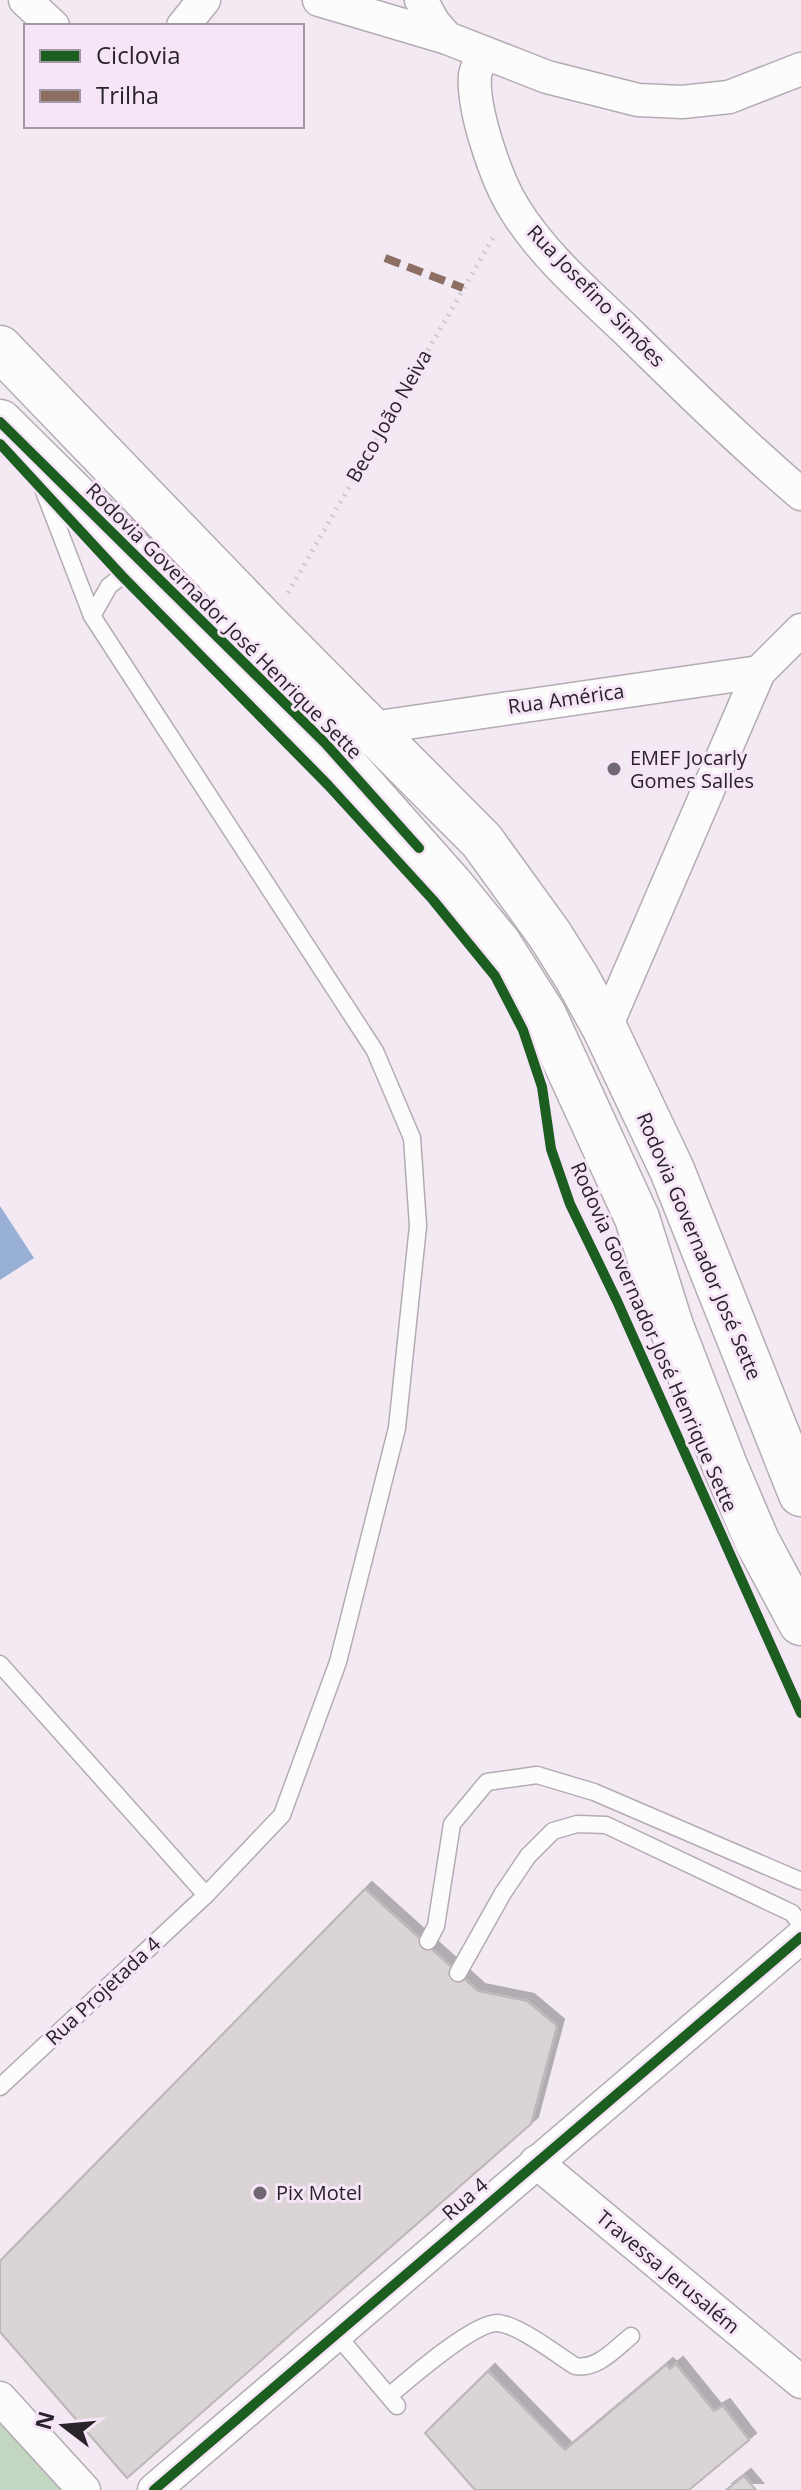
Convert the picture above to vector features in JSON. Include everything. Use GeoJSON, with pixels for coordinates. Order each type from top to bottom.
{"type":"FeatureCollection","features":[{"type":"Feature","properties":{"kind":"main road","name":"Rodovia Governador José Henrique Sette"},"geometry":{"type":"LineString","coordinates":[[0,348],[268,626],[482,841]]}},
{"type":"Feature","properties":{"kind":"main road","name":"Rodovia Governador José Henrique Sette"},"geometry":{"type":"LineString","coordinates":[[14,437],[325,743],[499,944],[544,1015],[637,1218],[671,1326],[757,1541],[801,1623]]}},
{"type":"Feature","properties":{"kind":"main road","name":"Rodovia Governador José Sette"},"geometry":{"type":"LineString","coordinates":[[482,841],[550,935],[605,1029],[672,1170],[801,1494]]}},
{"type":"Feature","properties":{"kind":"street"},"geometry":{"type":"LineString","coordinates":[[25,0],[51,24]]}},
{"type":"Feature","properties":{"kind":"street"},"geometry":{"type":"LineString","coordinates":[[185,24],[204,0]]}},
{"type":"Feature","properties":{"kind":"street"},"geometry":{"type":"LineString","coordinates":[[319,0],[447,38],[547,77],[638,100],[682,102],[729,97],[801,69]]}},
{"type":"Feature","properties":{"kind":"street"},"geometry":{"type":"LineString","coordinates":[[421,0],[447,38]]}},
{"type":"Feature","properties":{"kind":"street","name":"Rua Josefino Simões"},"geometry":{"type":"LineString","coordinates":[[485,53],[475,72],[476,95],[488,150],[513,207],[546,250],[579,285],[732,436],[801,494]]}},
{"type":"Feature","properties":{"kind":"street"},"geometry":{"type":"LineString","coordinates":[[605,1029],[759,672],[801,630]]}},
{"type":"Feature","properties":{"kind":"street","name":"Rua América"},"geometry":{"type":"LineString","coordinates":[[372,728],[759,672]]}},
{"type":"Feature","properties":{"kind":"street","name":"Rua 4"},"geometry":{"type":"LineString","coordinates":[[154,2490],[801,1937]]}},
{"type":"Feature","properties":{"kind":"street","name":"Travessa Jerusalém"},"geometry":{"type":"LineString","coordinates":[[536,2162],[801,2382]]}},
{"type":"Feature","properties":{"kind":"street"},"geometry":{"type":"LineString","coordinates":[[0,2398],[84,2490]]}},
{"type":"Feature","properties":{"kind":"lane","name":"Rua Projetada 4"},"geometry":{"type":"LineString","coordinates":[[0,2087],[206,1895],[282,1815],[338,1662],[397,1428],[418,1226],[412,1138],[375,1051],[92,616],[14,437]]}},
{"type":"Feature","properties":{"kind":"lane"},"geometry":{"type":"LineString","coordinates":[[92,616],[109,586],[141,562]]}},
{"type":"Feature","properties":{"kind":"lane"},"geometry":{"type":"LineString","coordinates":[[0,1664],[206,1895]]}},
{"type":"Feature","properties":{"kind":"lane"},"geometry":{"type":"LineString","coordinates":[[428,1941],[436,1926],[452,1824],[487,1782],[537,1775],[594,1792],[801,1881]]}},
{"type":"Feature","properties":{"kind":"lane"},"geometry":{"type":"LineString","coordinates":[[458,1973],[503,1893],[528,1856],[553,1831],[577,1824],[606,1825],[792,1913],[801,1925]]}},
{"type":"Feature","properties":{"kind":"lane"},"geometry":{"type":"LineString","coordinates":[[336,2334],[393,2401],[478,2327],[499,2323],[575,2366],[585,2368],[597,2363],[631,2336]]}},
{"type":"Feature","properties":{"kind":"green space"},"geometry":{"type":"Polygon","coordinates":[[[0,2415],[67,2490],[0,2490],[0,2415]]]}},
{"type":"Feature","properties":{"kind":"water"},"geometry":{"type":"Polygon","coordinates":[[[0,1206],[34,1258],[0,1280],[0,1206]]]}},
{"type":"Feature","properties":{"kind":"building","name":"Pix Motel"},"geometry":{"type":"Polygon","coordinates":[[[365,1889],[478,1991],[527,2001],[557,2026],[531,2124],[127,2478],[0,2332],[0,2261],[365,1889]]]}},
{"type":"Feature","properties":{"kind":"building"},"geometry":{"type":"Polygon","coordinates":[[[676,2364],[714,2411],[723,2406],[749,2440],[689,2490],[475,2490],[425,2433],[488,2371],[565,2450],[666,2365],[670,2369],[676,2364]]]}},
{"type":"Feature","properties":{"kind":"building"},"geometry":{"type":"Polygon","coordinates":[[[744,2476],[756,2490],[726,2490],[744,2476]]]}},
{"type":"Feature","properties":{"kind":"marked path"},"geometry":{"type":"LineString","coordinates":[[385,258],[463,288]]}},
{"type":"Feature","properties":{"kind":"cycle path"},"geometry":{"type":"LineString","coordinates":[[0,422],[325,743],[419,848]]}},
{"type":"Feature","properties":{"kind":"cycle path"},"geometry":{"type":"LineString","coordinates":[[0,444],[122,576],[328,785],[433,900],[495,976],[523,1030],[542,1087],[551,1149],[570,1204],[617,1301],[801,1713]]}},
{"type":"Feature","properties":{"kind":"cycle path"},"geometry":{"type":"LineString","coordinates":[[154,2490],[801,1937]]}},
{"type":"Feature","properties":{"kind":"place","name":"EMEF Jocarly Gomes Salles"},"geometry":{"type":"Point","coordinates":[614,769]}},
{"type":"Feature","properties":{"kind":"place","name":"Pix Motel"},"geometry":{"type":"Point","coordinates":[260,2193]}}]}
